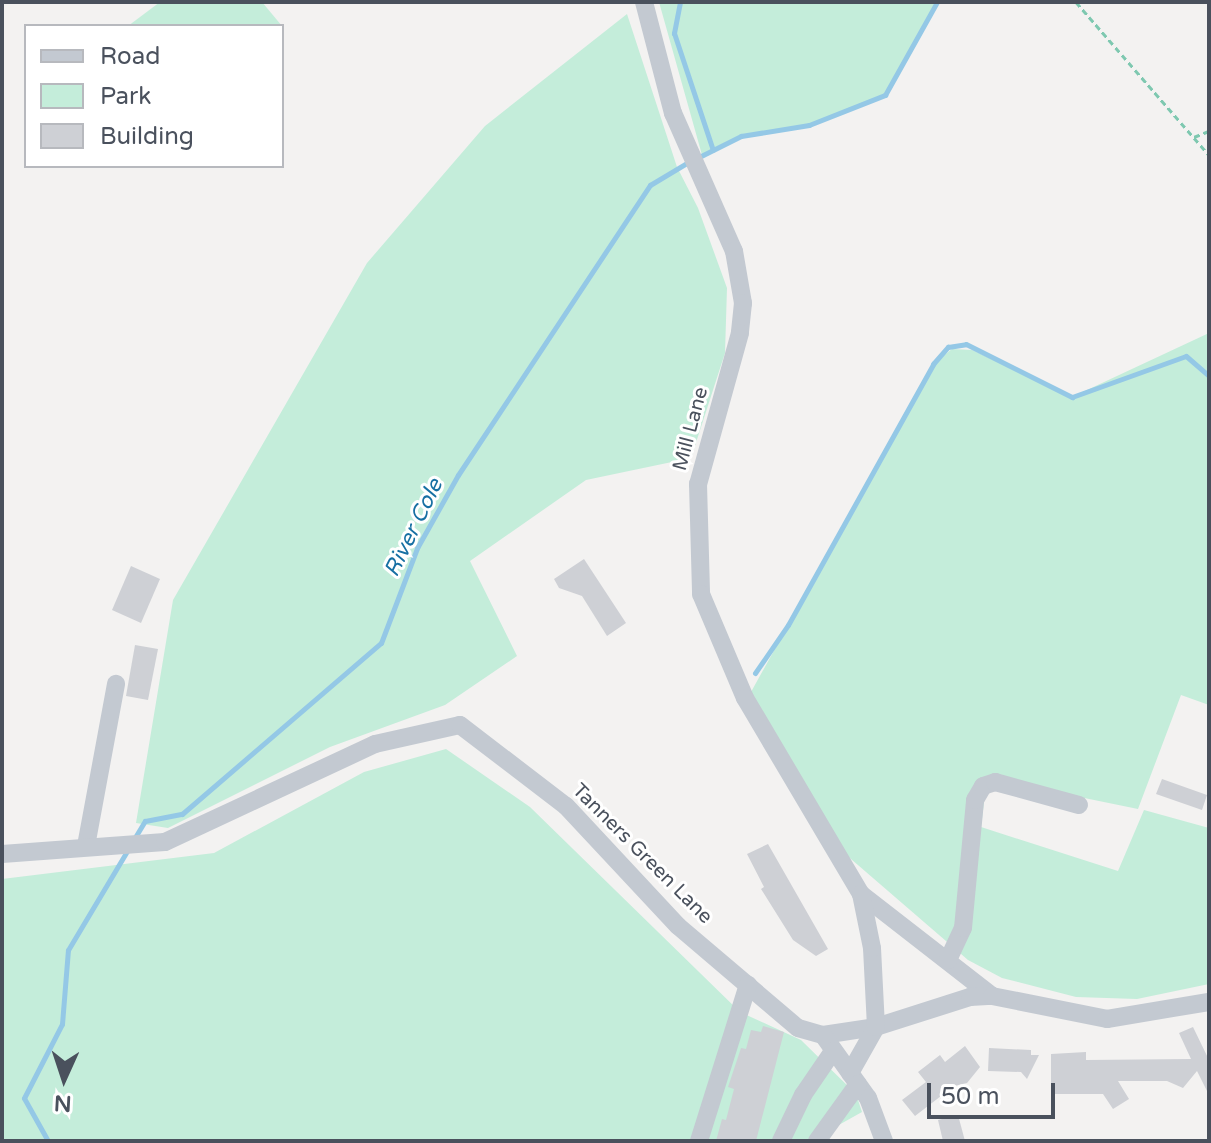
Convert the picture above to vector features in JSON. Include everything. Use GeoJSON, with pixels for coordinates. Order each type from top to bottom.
{"type":"FeatureCollection","features":[{"type":"Feature","properties":{"kind":"street","name":"Mill Lane"},"geometry":{"type":"LineString","coordinates":[[644,2],[673,113],[734,251],[743,303],[740,333],[698,484],[701,594],[745,698],[861,894],[872,948],[876,1027]]}},
{"type":"Feature","properties":{"kind":"street"},"geometry":{"type":"LineString","coordinates":[[86,846],[116,684]]}},
{"type":"Feature","properties":{"kind":"street","name":"Tanners Green Lane"},"geometry":{"type":"LineString","coordinates":[[2,854],[165,842],[375,744],[460,725],[566,806],[678,926],[798,1028],[828,1043]]}},
{"type":"Feature","properties":{"kind":"street"},"geometry":{"type":"LineString","coordinates":[[948,960],[963,928],[975,800],[983,786],[995,782],[1079,805]]}},
{"type":"Feature","properties":{"kind":"street","name":"Mill Lane"},"geometry":{"type":"LineString","coordinates":[[861,894],[992,996]]}},
{"type":"Feature","properties":{"kind":"street"},"geometry":{"type":"LineString","coordinates":[[699,1141],[748,985]]}},
{"type":"Feature","properties":{"kind":"street"},"geometry":{"type":"LineString","coordinates":[[781,1141],[828,1043],[949,1000],[992,996],[1107,1019],[1209,1002]]}},
{"type":"Feature","properties":{"kind":"street"},"geometry":{"type":"LineString","coordinates":[[817,1141],[854,1079],[876,1027]]}},
{"type":"Feature","properties":{"kind":"street"},"geometry":{"type":"LineString","coordinates":[[828,1043],[854,1079],[884,1141]]}},
{"type":"Feature","properties":{"kind":"path"},"geometry":{"type":"LineString","coordinates":[[1076,2],[1209,155]]}},
{"type":"Feature","properties":{"kind":"path"},"geometry":{"type":"LineString","coordinates":[[1194,137],[1209,131]]}},
{"type":"Feature","properties":{"kind":"green space"},"geometry":{"type":"Polygon","coordinates":[[[160,2],[262,2],[280,24],[131,24],[160,2]]]}},
{"type":"Feature","properties":{"kind":"green space"},"geometry":{"type":"Polygon","coordinates":[[[659,2],[937,2],[885,95],[809,125],[741,136],[702,155],[659,2]]]}},
{"type":"Feature","properties":{"kind":"green space"},"geometry":{"type":"Polygon","coordinates":[[[627,14],[677,167],[698,208],[727,288],[725,353],[691,458],[586,480],[470,561],[517,656],[445,705],[330,747],[168,828],[136,823],[173,600],[367,263],[485,126],[627,14]]]}},
{"type":"Feature","properties":{"kind":"green space"},"geometry":{"type":"Polygon","coordinates":[[[1209,333],[1209,705],[1181,695],[1138,809],[987,778],[981,827],[1118,871],[1144,810],[1209,828],[1209,984],[1137,999],[1076,997],[1002,978],[968,960],[844,853],[751,692],[933,364],[952,349],[972,350],[1072,397],[1209,333]]]}},
{"type":"Feature","properties":{"kind":"green space"},"geometry":{"type":"Polygon","coordinates":[[[446,749],[530,807],[740,1012],[801,1040],[856,1094],[862,1112],[828,1131],[826,1141],[2,1141],[2,879],[214,853],[364,772],[446,749]]]}},
{"type":"Feature","properties":{"kind":"building"},"geometry":{"type":"Polygon","coordinates":[[[584,559],[626,623],[607,636],[582,596],[559,588],[554,579],[584,559]]]}},
{"type":"Feature","properties":{"kind":"building"},"geometry":{"type":"Polygon","coordinates":[[[131,566],[160,579],[141,623],[112,610],[131,566]]]}},
{"type":"Feature","properties":{"kind":"building"},"geometry":{"type":"Polygon","coordinates":[[[135,645],[158,649],[148,700],[126,696],[135,645]]]}},
{"type":"Feature","properties":{"kind":"building"},"geometry":{"type":"Polygon","coordinates":[[[1162,779],[1207,795],[1202,810],[1156,794],[1162,779]]]}},
{"type":"Feature","properties":{"kind":"building"},"geometry":{"type":"Polygon","coordinates":[[[768,844],[828,949],[816,956],[793,940],[761,889],[764,887],[747,854],[768,844]]]}},
{"type":"Feature","properties":{"kind":"building"},"geometry":{"type":"Polygon","coordinates":[[[763,1026],[784,1032],[756,1141],[716,1141],[722,1119],[726,1120],[734,1089],[728,1087],[741,1048],[746,1049],[751,1030],[761,1032],[763,1026]]]}},
{"type":"Feature","properties":{"kind":"building"},"geometry":{"type":"Polygon","coordinates":[[[1193,1027],[1209,1060],[1209,1095],[1197,1071],[1183,1088],[1167,1081],[1118,1081],[1129,1099],[1113,1109],[1103,1094],[1051,1094],[1051,1054],[1086,1052],[1086,1060],[1191,1059],[1179,1033],[1193,1027]]]}},
{"type":"Feature","properties":{"kind":"building"},"geometry":{"type":"Polygon","coordinates":[[[965,1046],[980,1067],[967,1083],[954,1086],[915,1116],[902,1100],[926,1082],[918,1072],[940,1055],[945,1062],[965,1046]]]}},
{"type":"Feature","properties":{"kind":"building"},"geometry":{"type":"Polygon","coordinates":[[[989,1048],[1031,1050],[1031,1055],[1039,1055],[1027,1079],[1021,1072],[988,1071],[989,1048]]]}},
{"type":"Feature","properties":{"kind":"building"},"geometry":{"type":"Polygon","coordinates":[[[958,1115],[965,1141],[943,1141],[938,1120],[958,1115]]]}},
{"type":"Feature","properties":{"kind":"waterway"},"geometry":{"type":"LineString","coordinates":[[680,2],[674,33],[713,150]]}},
{"type":"Feature","properties":{"kind":"waterway","name":"River Cole"},"geometry":{"type":"LineString","coordinates":[[699,157],[741,136],[809,125],[885,95],[937,2]]}},
{"type":"Feature","properties":{"kind":"waterway","name":"River Cole"},"geometry":{"type":"LineString","coordinates":[[134,839],[145,821],[182,814],[381,643],[417,548],[458,475],[650,185],[690,161]]}},
{"type":"Feature","properties":{"kind":"waterway"},"geometry":{"type":"LineString","coordinates":[[755,673],[788,625],[933,364],[948,347],[966,344],[1072,397],[1186,356],[1209,376]]}},
{"type":"Feature","properties":{"kind":"waterway","name":"River Cole"},"geometry":{"type":"LineString","coordinates":[[48,1141],[24,1098],[62,1024],[68,950],[127,851]]}}]}
